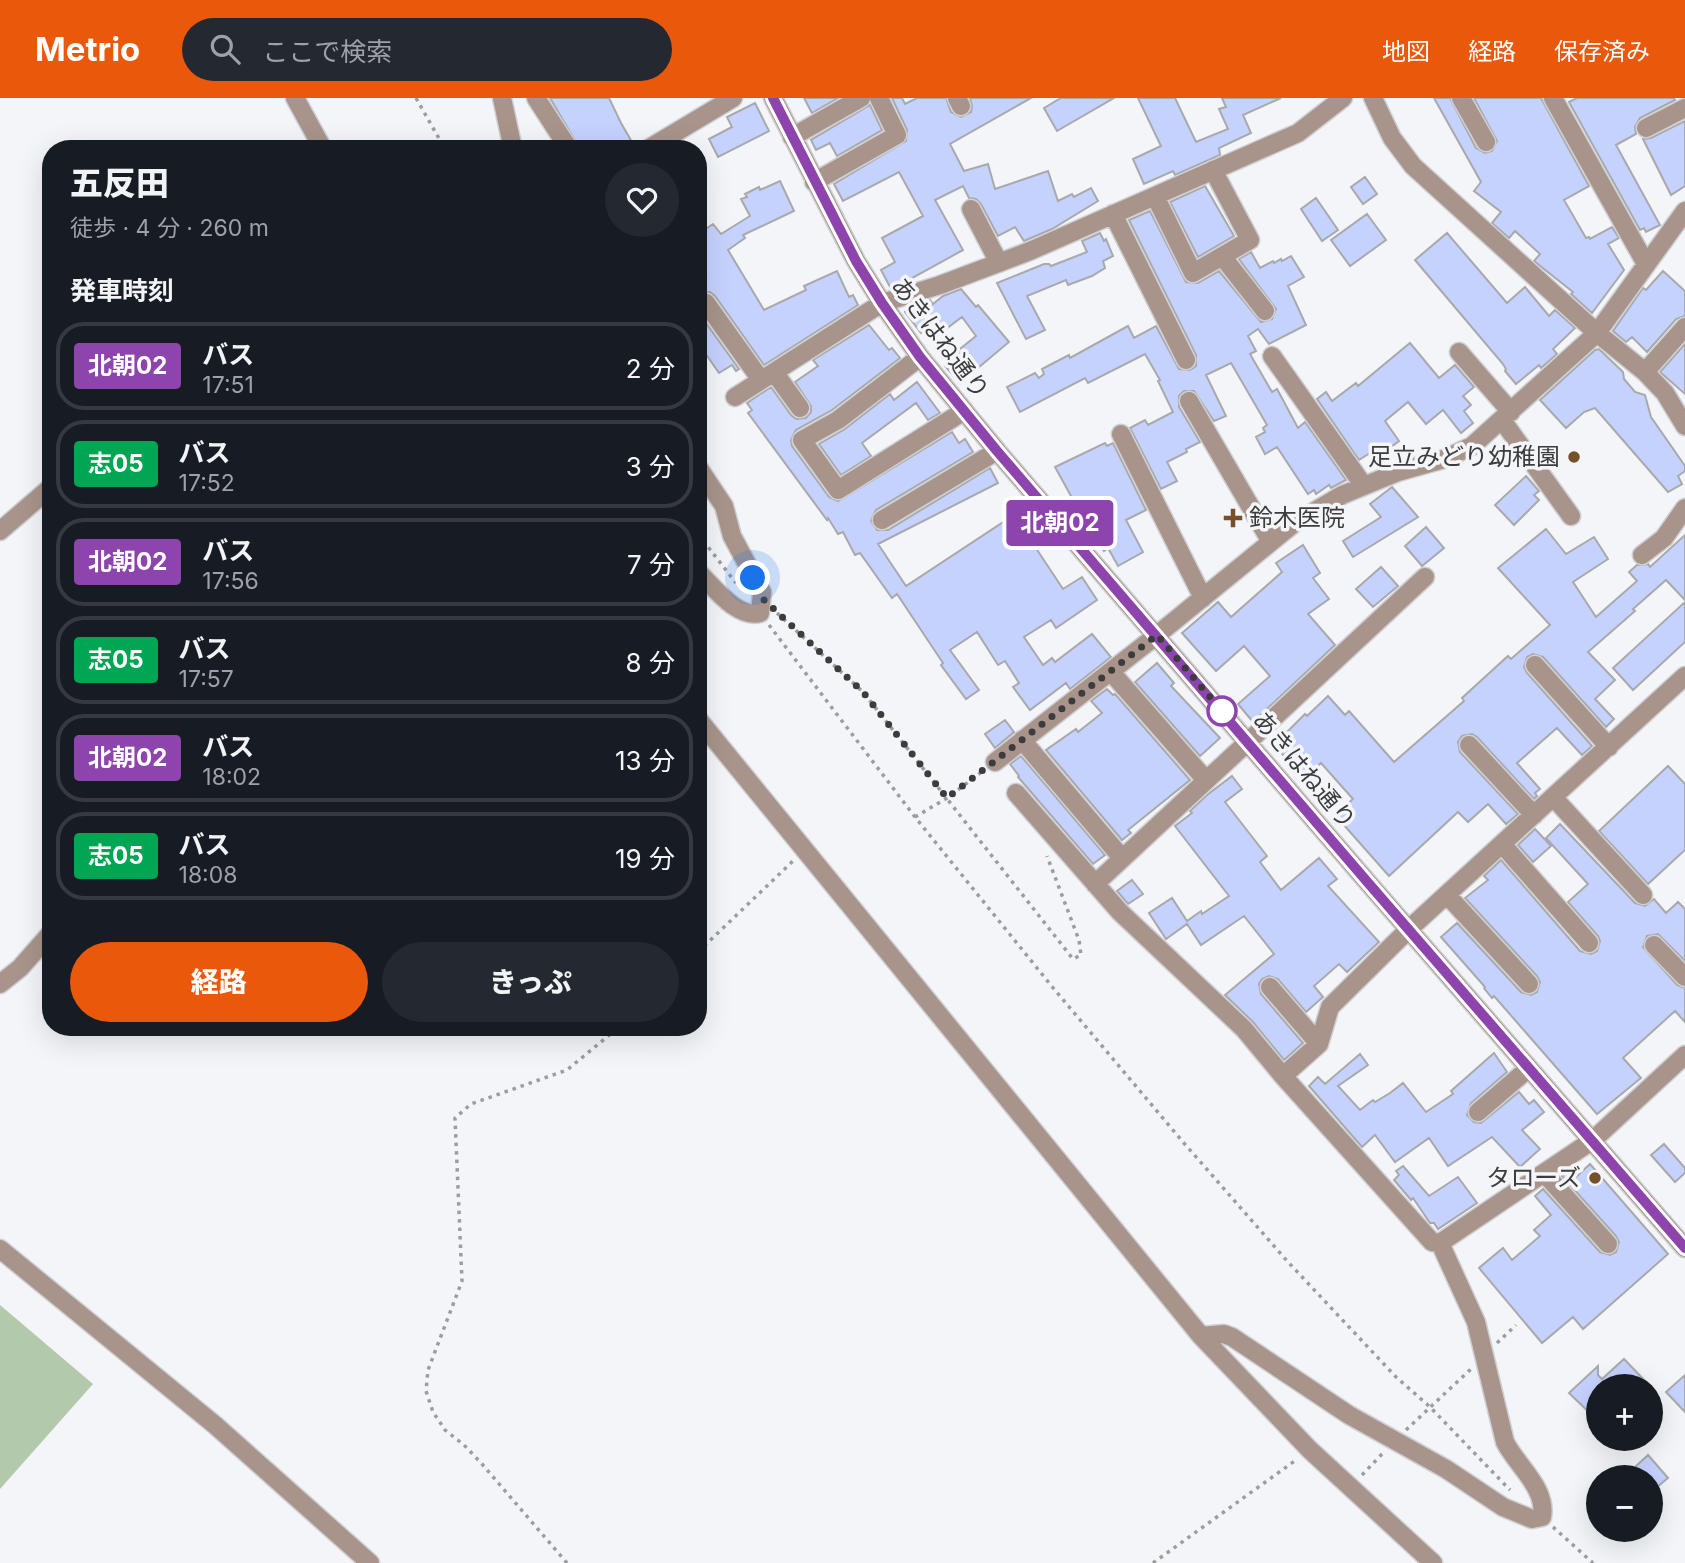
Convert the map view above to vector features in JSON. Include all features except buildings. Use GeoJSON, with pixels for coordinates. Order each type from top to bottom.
{"type":"FeatureCollection","features":[{"type":"Feature","properties":{"kind":"street"},"geometry":{"type":"LineString","coordinates":[[295,98],[318,140]]}},
{"type":"Feature","properties":{"kind":"street"},"geometry":{"type":"LineString","coordinates":[[502,98],[511,140]]}},
{"type":"Feature","properties":{"kind":"street"},"geometry":{"type":"LineString","coordinates":[[536,98],[563,140]]}},
{"type":"Feature","properties":{"kind":"street"},"geometry":{"type":"LineString","coordinates":[[663,140],[733,98]]}},
{"type":"Feature","properties":{"kind":"street","name":"あきはね通り"},"geometry":{"type":"LineString","coordinates":[[773,98],[856,261],[920,357],[997,451],[1685,1248]]}},
{"type":"Feature","properties":{"kind":"street"},"geometry":{"type":"LineString","coordinates":[[792,136],[861,98]]}},
{"type":"Feature","properties":{"kind":"street"},"geometry":{"type":"LineString","coordinates":[[814,182],[897,135],[879,98]]}},
{"type":"Feature","properties":{"kind":"street"},"geometry":{"type":"LineString","coordinates":[[735,397],[882,303],[999,263],[1298,133],[1343,98]]}},
{"type":"Feature","properties":{"kind":"street"},"geometry":{"type":"LineString","coordinates":[[1373,98],[1392,138],[1412,166],[1597,333],[1645,372],[1665,393],[1684,423]]}},
{"type":"Feature","properties":{"kind":"street"},"geometry":{"type":"LineString","coordinates":[[1461,98],[1486,142]]}},
{"type":"Feature","properties":{"kind":"street"},"geometry":{"type":"LineString","coordinates":[[1553,98],[1646,264]]}},
{"type":"Feature","properties":{"kind":"street"},"geometry":{"type":"LineString","coordinates":[[1646,128],[1685,108]]}},
{"type":"Feature","properties":{"kind":"street"},"geometry":{"type":"LineString","coordinates":[[1155,196],[1193,273],[1251,240],[1213,170]]}},
{"type":"Feature","properties":{"kind":"street"},"geometry":{"type":"LineString","coordinates":[[971,209],[999,263]]}},
{"type":"Feature","properties":{"kind":"street"},"geometry":{"type":"LineString","coordinates":[[995,762],[1293,524],[1342,495],[1472,446],[1597,333],[1646,264],[1679,235],[1685,211]]}},
{"type":"Feature","properties":{"kind":"street"},"geometry":{"type":"LineString","coordinates":[[1113,214],[1186,360]]}},
{"type":"Feature","properties":{"kind":"street"},"geometry":{"type":"LineString","coordinates":[[1222,256],[1265,311]]}},
{"type":"Feature","properties":{"kind":"street"},"geometry":{"type":"LineString","coordinates":[[707,304],[767,376],[800,408]]}},
{"type":"Feature","properties":{"kind":"street"},"geometry":{"type":"LineString","coordinates":[[1645,372],[1685,327]]}},
{"type":"Feature","properties":{"kind":"street"},"geometry":{"type":"LineString","coordinates":[[1459,352],[1506,416],[1571,516]]}},
{"type":"Feature","properties":{"kind":"street"},"geometry":{"type":"LineString","coordinates":[[1272,356],[1364,486]]}},
{"type":"Feature","properties":{"kind":"street"},"geometry":{"type":"LineString","coordinates":[[920,357],[838,420],[802,440],[838,490],[964,411]]}},
{"type":"Feature","properties":{"kind":"street"},"geometry":{"type":"LineString","coordinates":[[1189,401],[1271,542]]}},
{"type":"Feature","properties":{"kind":"street"},"geometry":{"type":"LineString","coordinates":[[1121,434],[1203,598]]}},
{"type":"Feature","properties":{"kind":"street"},"geometry":{"type":"LineString","coordinates":[[881,520],[997,451]]}},
{"type":"Feature","properties":{"kind":"street"},"geometry":{"type":"LineString","coordinates":[[707,480],[724,506],[732,536],[762,592],[762,606],[752,615],[739,610],[707,580]]}},
{"type":"Feature","properties":{"kind":"street"},"geometry":{"type":"LineString","coordinates":[[0,531],[42,495]]}},
{"type":"Feature","properties":{"kind":"street"},"geometry":{"type":"LineString","coordinates":[[1642,555],[1664,538],[1685,508]]}},
{"type":"Feature","properties":{"kind":"street"},"geometry":{"type":"LineString","coordinates":[[1094,884],[1425,577]]}},
{"type":"Feature","properties":{"kind":"street"},"geometry":{"type":"LineString","coordinates":[[1535,665],[1609,747]]}},
{"type":"Feature","properties":{"kind":"street"},"geometry":{"type":"LineString","coordinates":[[1111,672],[1205,779]]}},
{"type":"Feature","properties":{"kind":"street"},"geometry":{"type":"LineString","coordinates":[[1283,1076],[1319,1044],[1329,1007],[1409,929],[1685,676]]}},
{"type":"Feature","properties":{"kind":"street"},"geometry":{"type":"LineString","coordinates":[[707,730],[1200,1336],[1310,1450],[1433,1563]]}},
{"type":"Feature","properties":{"kind":"street"},"geometry":{"type":"LineString","coordinates":[[1022,740],[1122,858]]}},
{"type":"Feature","properties":{"kind":"street"},"geometry":{"type":"LineString","coordinates":[[1469,745],[1534,815]]}},
{"type":"Feature","properties":{"kind":"street"},"geometry":{"type":"LineString","coordinates":[[1016,793],[1120,912],[1244,1029],[1432,1242],[1440,1243],[1593,1140],[1685,1055]]}},
{"type":"Feature","properties":{"kind":"street"},"geometry":{"type":"LineString","coordinates":[[1553,797],[1643,895]]}},
{"type":"Feature","properties":{"kind":"street"},"geometry":{"type":"LineString","coordinates":[[1502,844],[1589,943]]}},
{"type":"Feature","properties":{"kind":"street"},"geometry":{"type":"LineString","coordinates":[[1447,895],[1529,984]]}},
{"type":"Feature","properties":{"kind":"street"},"geometry":{"type":"LineString","coordinates":[[0,984],[20,968],[42,943]]}},
{"type":"Feature","properties":{"kind":"street"},"geometry":{"type":"LineString","coordinates":[[1654,945],[1685,977]]}},
{"type":"Feature","properties":{"kind":"street"},"geometry":{"type":"LineString","coordinates":[[1270,986],[1319,1044]]}},
{"type":"Feature","properties":{"kind":"street"},"geometry":{"type":"LineString","coordinates":[[1478,1112],[1529,1068]]}},
{"type":"Feature","properties":{"kind":"street"},"geometry":{"type":"LineString","coordinates":[[1544,1173],[1608,1244]]}},
{"type":"Feature","properties":{"kind":"street"},"geometry":{"type":"LineString","coordinates":[[1200,1336],[1232,1337],[1349,1415],[1446,1469],[1518,1515],[1532,1519],[1542,1517],[1544,1506],[1540,1494],[1513,1458],[1505,1441],[1476,1322],[1440,1243]]}},
{"type":"Feature","properties":{"kind":"street"},"geometry":{"type":"LineString","coordinates":[[0,1249],[215,1425],[370,1563]]}},
{"type":"Feature","properties":{"kind":"path"},"geometry":{"type":"LineString","coordinates":[[416,98],[440,140]]}},
{"type":"Feature","properties":{"kind":"path"},"geometry":{"type":"LineString","coordinates":[[707,545],[737,583]]}},
{"type":"Feature","properties":{"kind":"path"},"geometry":{"type":"LineString","coordinates":[[762,606],[863,692],[1073,959],[1081,955],[1079,940],[1044,849]]}},
{"type":"Feature","properties":{"kind":"path"},"geometry":{"type":"LineString","coordinates":[[762,606],[915,817],[1080,1020],[1288,1262],[1396,1377],[1430,1407],[1516,1495]]}},
{"type":"Feature","properties":{"kind":"path"},"geometry":{"type":"LineString","coordinates":[[915,817],[947,798],[995,762]]}},
{"type":"Feature","properties":{"kind":"path"},"geometry":{"type":"LineString","coordinates":[[707,943],[804,850]]}},
{"type":"Feature","properties":{"kind":"path"},"geometry":{"type":"LineString","coordinates":[[566,1563],[464,1444],[445,1430],[433,1412],[426,1391],[428,1370],[462,1281],[455,1118],[471,1104],[567,1070],[608,1036]]}},
{"type":"Feature","properties":{"kind":"path"},"geometry":{"type":"LineString","coordinates":[[1350,1488],[1395,1440],[1516,1325]]}},
{"type":"Feature","properties":{"kind":"path"},"geometry":{"type":"LineString","coordinates":[[1153,1563],[1310,1450]]}},
{"type":"Feature","properties":{"kind":"path"},"geometry":{"type":"LineString","coordinates":[[1542,1517],[1593,1563]]}},
{"type":"Feature","properties":{"kind":"green space"},"geometry":{"type":"Polygon","coordinates":[[[0,1305],[93,1384],[0,1489],[0,1305]]]}},
{"type":"Feature","properties":{"kind":"bus line","name":"北朝02"},"geometry":{"type":"LineString","coordinates":[[773,98],[856,261],[920,357],[997,451],[1685,1248]]}},
{"type":"Feature","properties":{"kind":"place","name":"足立みどり幼稚園"},"geometry":{"type":"Point","coordinates":[1574,457]}},
{"type":"Feature","properties":{"kind":"place","name":"鈴木医院"},"geometry":{"type":"Point","coordinates":[1233,518]}},
{"type":"Feature","properties":{"kind":"place","name":"タローズ"},"geometry":{"type":"Point","coordinates":[1595,1178]}},
{"type":"Feature","properties":{"kind":"route"},"geometry":{"type":"LineString","coordinates":[[753,578],[762,592],[763,599],[863,692],[947,798],[1157,635],[1222,711]]}}]}
